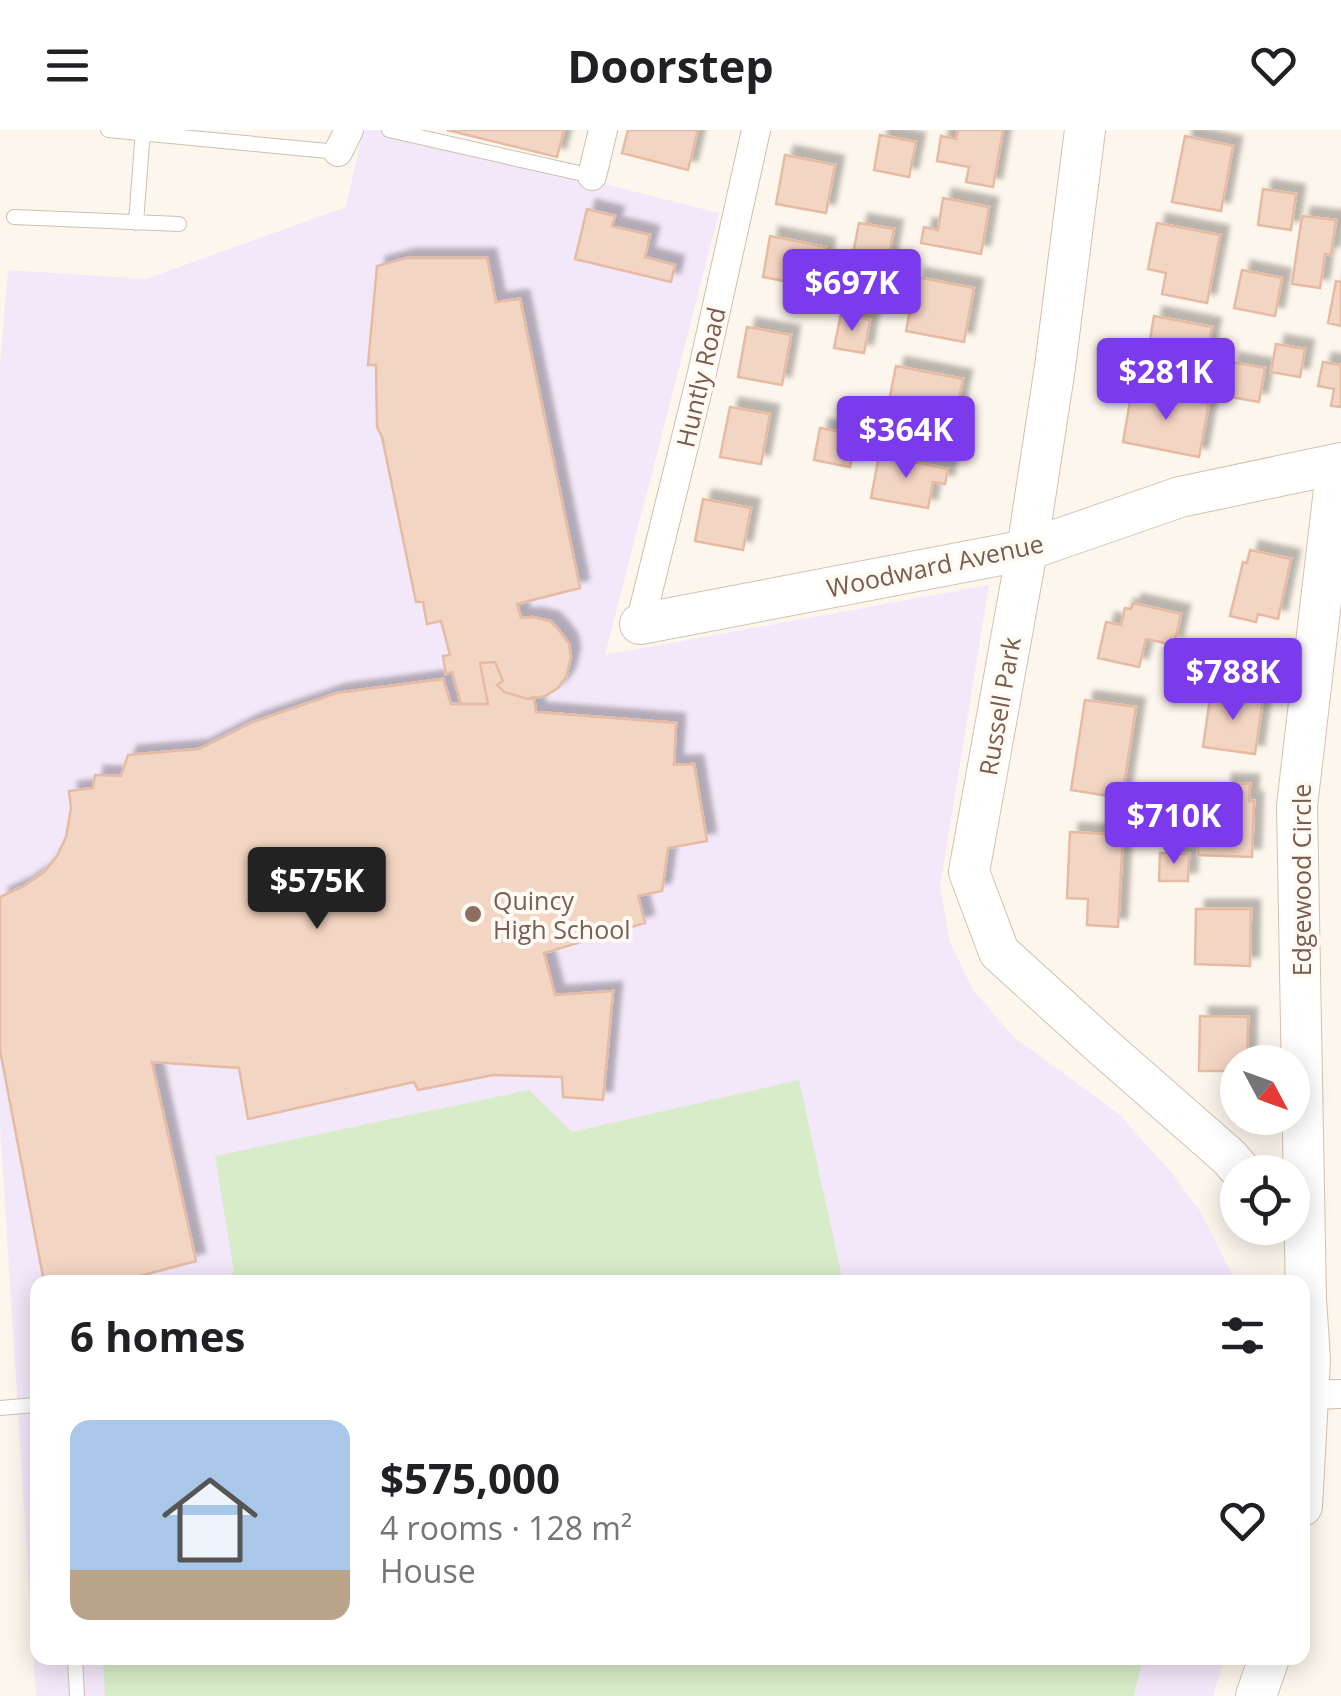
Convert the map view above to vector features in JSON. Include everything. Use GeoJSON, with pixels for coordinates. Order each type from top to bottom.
{"type":"FeatureCollection","features":[{"type":"Feature","properties":{"kind":"street"},"geometry":{"type":"LineString","coordinates":[[592,176],[603,130]]}},
{"type":"Feature","properties":{"kind":"street","name":"Huntly Road"},"geometry":{"type":"LineString","coordinates":[[640,624],[756,130]]}},
{"type":"Feature","properties":{"kind":"street","name":"Russell Park"},"geometry":{"type":"LineString","coordinates":[[1086,130],[1055,367],[969,872],[1000,952],[1228,1155]]}},
{"type":"Feature","properties":{"kind":"street","name":"Woodward Avenue"},"geometry":{"type":"LineString","coordinates":[[640,624],[1026,550],[1180,497],[1339,463]]}},
{"type":"Feature","properties":{"kind":"street","name":"Edgewood Circle"},"geometry":{"type":"LineString","coordinates":[[1304,1275],[1297,806],[1339,463]]}},
{"type":"Feature","properties":{"kind":"street"},"geometry":{"type":"LineString","coordinates":[[1290,1245],[1299,1275]]}},
{"type":"Feature","properties":{"kind":"street"},"geometry":{"type":"LineString","coordinates":[[1310,1360],[1324,1395],[1310,1466]]}},
{"type":"Feature","properties":{"kind":"street"},"geometry":{"type":"LineString","coordinates":[[1256,1696],[1267,1665]]}},
{"type":"Feature","properties":{"kind":"lane"},"geometry":{"type":"LineString","coordinates":[[108,130],[344,141]]}},
{"type":"Feature","properties":{"kind":"lane"},"geometry":{"type":"LineString","coordinates":[[388,130],[592,176]]}},
{"type":"Feature","properties":{"kind":"lane"},"geometry":{"type":"LineString","coordinates":[[136,223],[143,132]]}},
{"type":"Feature","properties":{"kind":"lane"},"geometry":{"type":"LineString","coordinates":[[14,218],[180,224]]}},
{"type":"Feature","properties":{"kind":"lane"},"geometry":{"type":"LineString","coordinates":[[0,1408],[30,1405]]}},
{"type":"Feature","properties":{"kind":"lane"},"geometry":{"type":"LineString","coordinates":[[75,1665],[77,1696]]}},
{"type":"Feature","properties":{"kind":"shaded area","name":"Quincy High School"},"geometry":{"type":"Polygon","coordinates":[[[363,130],[392,130],[719,213],[605,655],[989,585],[940,887],[950,942],[973,990],[1014,1037],[1120,1115],[1170,1171],[1200,1211],[1232,1275],[30,1275],[30,1601],[0,1127],[0,364],[8,270],[146,279],[346,207],[363,130]]]}},
{"type":"Feature","properties":{"kind":"shaded area","name":"Quincy High School"},"geometry":{"type":"Polygon","coordinates":[[[34,1665],[1223,1665],[1213,1696],[36,1696],[34,1665]]]}},
{"type":"Feature","properties":{"kind":"green space"},"geometry":{"type":"Polygon","coordinates":[[[799,1080],[841,1275],[230,1275],[234,1272],[215,1156],[529,1090],[572,1132],[799,1080]]]}},
{"type":"Feature","properties":{"kind":"green space"},"geometry":{"type":"Polygon","coordinates":[[[103,1665],[1141,1665],[1134,1696],[105,1696],[103,1665]]]}},
{"type":"Feature","properties":{"kind":"building"},"geometry":{"type":"Polygon","coordinates":[[[447,130],[564,130],[557,157],[447,130]]]}},
{"type":"Feature","properties":{"kind":"building"},"geometry":{"type":"Polygon","coordinates":[[[628,130],[698,130],[688,170],[622,153],[628,130]]]}},
{"type":"Feature","properties":{"kind":"building"},"geometry":{"type":"Polygon","coordinates":[[[958,130],[1003,130],[993,187],[966,182],[969,167],[937,161],[941,136],[956,139],[958,130]]]}},
{"type":"Feature","properties":{"kind":"building"},"geometry":{"type":"Polygon","coordinates":[[[880,135],[916,142],[909,177],[874,170],[880,135]]]}},
{"type":"Feature","properties":{"kind":"building"},"geometry":{"type":"Polygon","coordinates":[[[1185,136],[1233,146],[1221,211],[1172,202],[1185,136]]]}},
{"type":"Feature","properties":{"kind":"building"},"geometry":{"type":"Polygon","coordinates":[[[785,155],[835,165],[826,213],[776,204],[785,155]]]}},
{"type":"Feature","properties":{"kind":"building"},"geometry":{"type":"Polygon","coordinates":[[[1263,189],[1296,194],[1291,230],[1258,225],[1263,189]]]}},
{"type":"Feature","properties":{"kind":"building"},"geometry":{"type":"Polygon","coordinates":[[[943,198],[989,207],[981,254],[921,243],[924,227],[938,230],[943,198]]]}},
{"type":"Feature","properties":{"kind":"building"},"geometry":{"type":"Polygon","coordinates":[[[587,209],[615,216],[612,226],[650,235],[645,257],[675,265],[671,282],[575,259],[587,209]]]}},
{"type":"Feature","properties":{"kind":"building"},"geometry":{"type":"Polygon","coordinates":[[[1302,216],[1336,220],[1331,255],[1325,254],[1320,288],[1292,284],[1302,216]]]}},
{"type":"Feature","properties":{"kind":"building"},"geometry":{"type":"Polygon","coordinates":[[[859,223],[894,229],[888,261],[853,254],[859,223]]]}},
{"type":"Feature","properties":{"kind":"building"},"geometry":{"type":"Polygon","coordinates":[[[1157,223],[1220,235],[1207,303],[1162,294],[1166,273],[1148,269],[1157,223]]]}},
{"type":"Feature","properties":{"kind":"building"},"geometry":{"type":"Polygon","coordinates":[[[770,236],[826,247],[819,288],[763,277],[770,236]]]}},
{"type":"Feature","properties":{"kind":"building"},"geometry":{"type":"Polygon","coordinates":[[[407,258],[487,258],[496,302],[520,299],[580,588],[517,604],[521,618],[550,621],[569,644],[571,657],[566,677],[545,696],[528,699],[504,692],[497,685],[503,681],[495,662],[480,663],[488,704],[461,704],[452,672],[446,674],[443,656],[450,655],[441,621],[427,624],[423,602],[416,602],[377,427],[376,365],[368,365],[377,266],[407,258]]]}},
{"type":"Feature","properties":{"kind":"building"},"geometry":{"type":"Polygon","coordinates":[[[1242,270],[1282,278],[1275,316],[1234,308],[1242,270]]]}},
{"type":"Feature","properties":{"kind":"building"},"geometry":{"type":"Polygon","coordinates":[[[916,277],[974,288],[964,342],[906,331],[916,277]]]}},
{"type":"Feature","properties":{"kind":"building"},"geometry":{"type":"Polygon","coordinates":[[[1336,281],[1341,282],[1341,326],[1328,323],[1336,281]]]}},
{"type":"Feature","properties":{"kind":"building"},"geometry":{"type":"Polygon","coordinates":[[[841,314],[870,320],[864,353],[834,348],[841,314]]]}},
{"type":"Feature","properties":{"kind":"building"},"geometry":{"type":"Polygon","coordinates":[[[1154,316],[1212,327],[1205,364],[1191,362],[1187,382],[1144,374],[1154,316]]]}},
{"type":"Feature","properties":{"kind":"building"},"geometry":{"type":"Polygon","coordinates":[[[747,327],[791,335],[782,385],[738,377],[747,327]]]}},
{"type":"Feature","properties":{"kind":"building"},"geometry":{"type":"Polygon","coordinates":[[[1276,344],[1305,349],[1300,377],[1271,372],[1276,344]]]}},
{"type":"Feature","properties":{"kind":"building"},"geometry":{"type":"Polygon","coordinates":[[[1231,362],[1265,368],[1259,402],[1225,396],[1231,362]]]}},
{"type":"Feature","properties":{"kind":"building"},"geometry":{"type":"Polygon","coordinates":[[[1323,362],[1341,365],[1341,407],[1331,406],[1334,389],[1318,386],[1323,362]]]}},
{"type":"Feature","properties":{"kind":"building"},"geometry":{"type":"Polygon","coordinates":[[[896,366],[963,379],[953,428],[886,416],[896,366]]]}},
{"type":"Feature","properties":{"kind":"building"},"geometry":{"type":"Polygon","coordinates":[[[1132,390],[1209,404],[1199,457],[1123,442],[1132,390]]]}},
{"type":"Feature","properties":{"kind":"building"},"geometry":{"type":"Polygon","coordinates":[[[730,407],[770,414],[761,464],[720,457],[730,407]]]}},
{"type":"Feature","properties":{"kind":"building"},"geometry":{"type":"Polygon","coordinates":[[[820,428],[857,435],[850,467],[814,460],[820,428]]]}},
{"type":"Feature","properties":{"kind":"building"},"geometry":{"type":"Polygon","coordinates":[[[879,455],[948,469],[945,484],[933,482],[928,508],[871,498],[879,455]]]}},
{"type":"Feature","properties":{"kind":"building"},"geometry":{"type":"Polygon","coordinates":[[[703,499],[751,508],[743,550],[695,541],[703,499]]]}},
{"type":"Feature","properties":{"kind":"building"},"geometry":{"type":"Polygon","coordinates":[[[1250,550],[1291,559],[1278,619],[1258,614],[1256,622],[1230,616],[1243,562],[1247,563],[1250,550]]]}},
{"type":"Feature","properties":{"kind":"building"},"geometry":{"type":"Polygon","coordinates":[[[1133,603],[1181,614],[1174,645],[1146,639],[1139,667],[1098,658],[1106,622],[1121,625],[1125,608],[1131,609],[1133,603]]]}},
{"type":"Feature","properties":{"kind":"building"},"geometry":{"type":"Polygon","coordinates":[[[495,662],[503,681],[497,685],[504,692],[534,697],[536,712],[676,723],[674,765],[694,764],[707,841],[668,848],[662,891],[638,896],[645,923],[544,953],[555,995],[613,991],[603,1100],[563,1097],[562,1077],[493,1075],[418,1090],[414,1082],[248,1119],[239,1068],[152,1062],[196,1261],[144,1275],[43,1275],[0,1050],[0,897],[44,872],[57,856],[66,837],[71,808],[69,791],[93,788],[95,775],[121,776],[128,755],[199,749],[253,722],[337,693],[443,679],[451,704],[488,704],[480,663],[495,662]]]}},
{"type":"Feature","properties":{"kind":"building"},"geometry":{"type":"Polygon","coordinates":[[[1211,691],[1263,698],[1255,754],[1203,747],[1211,691]]]}},
{"type":"Feature","properties":{"kind":"building"},"geometry":{"type":"Polygon","coordinates":[[[1085,700],[1136,707],[1122,798],[1071,790],[1085,700]]]}},
{"type":"Feature","properties":{"kind":"building"},"geometry":{"type":"Polygon","coordinates":[[[1223,783],[1250,784],[1249,801],[1254,801],[1252,857],[1198,855],[1199,800],[1223,800],[1223,783]]]}},
{"type":"Feature","properties":{"kind":"building"},"geometry":{"type":"Polygon","coordinates":[[[1070,832],[1123,835],[1118,927],[1087,925],[1088,899],[1067,898],[1070,832]]]}},
{"type":"Feature","properties":{"kind":"building"},"geometry":{"type":"Polygon","coordinates":[[[1160,853],[1189,854],[1188,881],[1159,881],[1160,853]]]}},
{"type":"Feature","properties":{"kind":"building"},"geometry":{"type":"Polygon","coordinates":[[[1196,909],[1251,909],[1250,966],[1195,964],[1196,909]]]}},
{"type":"Feature","properties":{"kind":"building"},"geometry":{"type":"Polygon","coordinates":[[[1200,1016],[1248,1017],[1247,1045],[1220,1045],[1220,1071],[1199,1071],[1200,1016]]]}},
{"type":"Feature","properties":{"kind":"place","name":"Quincy High School"},"geometry":{"type":"Point","coordinates":[473,914]}}]}
